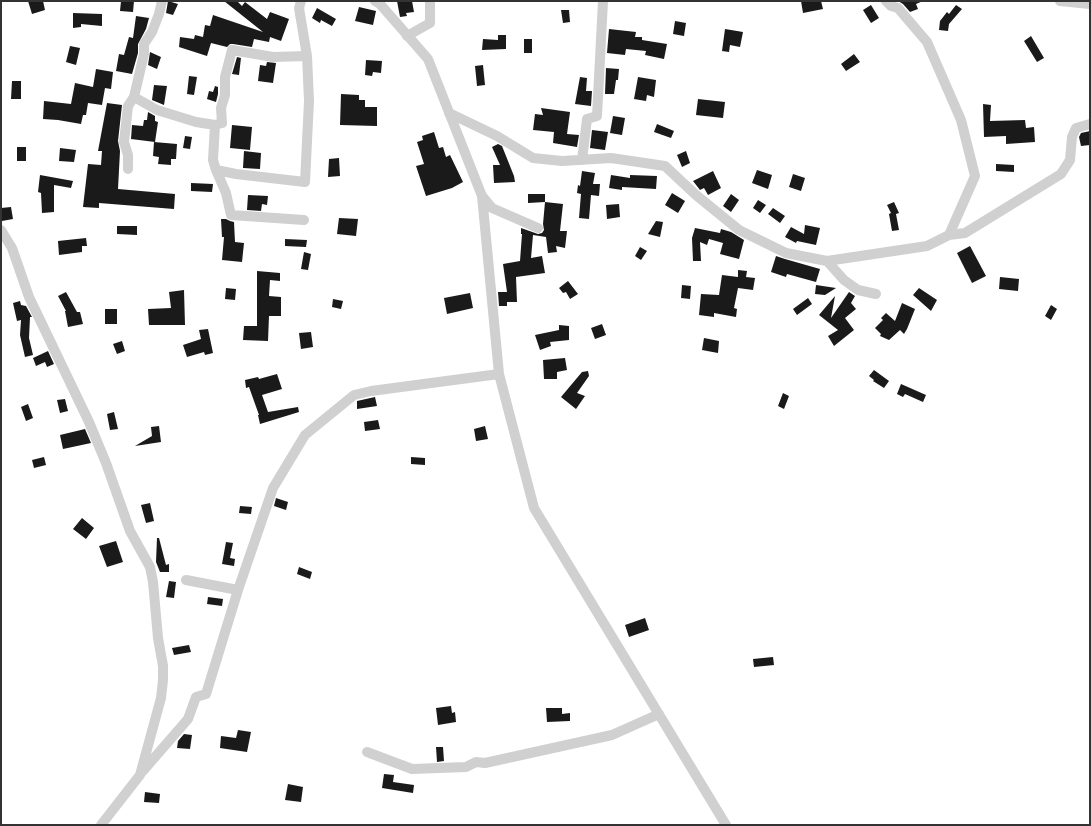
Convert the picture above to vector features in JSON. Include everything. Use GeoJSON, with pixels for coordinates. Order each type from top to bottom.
{"type":"FeatureCollection","features":[{"type":"Feature","properties":{"kind":"street"},"geometry":{"type":"LineString","coordinates":[[128,169],[128,155],[124,142],[128,106],[134,97],[144,54],[144,44],[152,32],[162,1]]}},
{"type":"Feature","properties":{"kind":"street"},"geometry":{"type":"LineString","coordinates":[[216,170],[236,174],[305,182],[309,101],[307,56],[299,8],[301,1]]}},
{"type":"Feature","properties":{"kind":"street"},"geometry":{"type":"LineString","coordinates":[[375,1],[380,4],[428,59],[482,196],[499,374],[534,508],[726,825]]}},
{"type":"Feature","properties":{"kind":"street"},"geometry":{"type":"LineString","coordinates":[[407,36],[430,23],[430,1]]}},
{"type":"Feature","properties":{"kind":"street"},"geometry":{"type":"LineString","coordinates":[[582,160],[587,119],[597,116],[603,1]]}},
{"type":"Feature","properties":{"kind":"street"},"geometry":{"type":"LineString","coordinates":[[886,1],[891,6],[898,8],[927,42],[961,120],[975,176],[949,235]]}},
{"type":"Feature","properties":{"kind":"street"},"geometry":{"type":"LineString","coordinates":[[1060,1],[1089,3]]}},
{"type":"Feature","properties":{"kind":"street"},"geometry":{"type":"LineString","coordinates":[[134,97],[157,110],[196,122],[215,125],[222,123],[225,77],[232,50],[273,57],[307,56]]}},
{"type":"Feature","properties":{"kind":"street"},"geometry":{"type":"LineString","coordinates":[[449,113],[497,136],[532,158],[562,161],[611,158],[665,166],[696,195],[739,230],[786,253],[827,261],[927,246],[949,235],[965,233],[1061,174],[1070,160],[1072,137],[1076,128],[1090,124]]}},
{"type":"Feature","properties":{"kind":"street"},"geometry":{"type":"LineString","coordinates":[[215,125],[213,160],[226,193],[231,215],[304,220]]}},
{"type":"Feature","properties":{"kind":"street"},"geometry":{"type":"LineString","coordinates":[[482,196],[492,208],[538,228]]}},
{"type":"Feature","properties":{"kind":"street"},"geometry":{"type":"LineString","coordinates":[[1,230],[12,248],[30,297],[89,422],[106,463],[130,531],[150,567],[153,582],[158,638],[163,666],[163,680],[161,698],[140,775]]}},
{"type":"Feature","properties":{"kind":"street"},"geometry":{"type":"LineString","coordinates":[[827,261],[844,280],[858,290],[876,294]]}},
{"type":"Feature","properties":{"kind":"street"},"geometry":{"type":"LineString","coordinates":[[101,825],[140,775],[188,719],[196,697],[206,694],[238,590],[273,488],[305,435],[354,395],[371,391],[499,374]]}},
{"type":"Feature","properties":{"kind":"street"},"geometry":{"type":"LineString","coordinates":[[186,580],[238,590]]}},
{"type":"Feature","properties":{"kind":"street"},"geometry":{"type":"LineString","coordinates":[[367,752],[412,768],[466,767],[476,762],[486,762],[612,735],[659,714]]}},
{"type":"Feature","properties":{"kind":"building"},"geometry":{"type":"Polygon","coordinates":[[[28,1],[43,1],[45,10],[32,14],[28,1]]]}},
{"type":"Feature","properties":{"kind":"building"},"geometry":{"type":"Polygon","coordinates":[[[121,1],[134,1],[133,12],[120,11],[121,1]]]}},
{"type":"Feature","properties":{"kind":"building"},"geometry":{"type":"Polygon","coordinates":[[[168,1],[178,4],[173,15],[166,13],[168,1]]]}},
{"type":"Feature","properties":{"kind":"building"},"geometry":{"type":"Polygon","coordinates":[[[224,1],[237,1],[242,6],[245,2],[267,19],[270,12],[289,19],[281,41],[270,37],[269,42],[254,39],[252,47],[230,44],[227,47],[211,43],[207,56],[179,47],[180,37],[194,39],[195,35],[203,37],[205,25],[210,26],[213,15],[263,32],[224,1]]]}},
{"type":"Feature","properties":{"kind":"building"},"geometry":{"type":"Polygon","coordinates":[[[397,1],[412,1],[414,12],[406,13],[407,16],[400,17],[397,1]]]}},
{"type":"Feature","properties":{"kind":"building"},"geometry":{"type":"Polygon","coordinates":[[[801,1],[821,1],[823,9],[803,13],[801,1]]]}},
{"type":"Feature","properties":{"kind":"building"},"geometry":{"type":"Polygon","coordinates":[[[898,1],[923,1],[916,4],[918,9],[910,12],[898,1]]]}},
{"type":"Feature","properties":{"kind":"building"},"geometry":{"type":"Polygon","coordinates":[[[871,5],[879,18],[871,23],[863,10],[871,5]]]}},
{"type":"Feature","properties":{"kind":"building"},"geometry":{"type":"Polygon","coordinates":[[[956,5],[962,9],[949,24],[948,31],[939,30],[940,21],[947,12],[949,14],[956,5]]]}},
{"type":"Feature","properties":{"kind":"building"},"geometry":{"type":"Polygon","coordinates":[[[359,7],[376,11],[373,25],[355,21],[359,7]]]}},
{"type":"Feature","properties":{"kind":"building"},"geometry":{"type":"Polygon","coordinates":[[[317,8],[336,19],[332,26],[321,20],[320,23],[312,18],[317,8]]]}},
{"type":"Feature","properties":{"kind":"building"},"geometry":{"type":"Polygon","coordinates":[[[561,10],[569,10],[570,22],[563,23],[561,10]]]}},
{"type":"Feature","properties":{"kind":"building"},"geometry":{"type":"Polygon","coordinates":[[[73,13],[102,14],[102,26],[81,24],[81,27],[73,28],[73,13]]]}},
{"type":"Feature","properties":{"kind":"building"},"geometry":{"type":"Polygon","coordinates":[[[136,16],[149,18],[146,29],[138,44],[138,53],[132,74],[116,71],[119,54],[124,55],[129,37],[133,38],[136,16]]]}},
{"type":"Feature","properties":{"kind":"building"},"geometry":{"type":"Polygon","coordinates":[[[675,21],[686,23],[684,36],[673,34],[675,21]]]}},
{"type":"Feature","properties":{"kind":"building"},"geometry":{"type":"Polygon","coordinates":[[[609,29],[636,32],[635,37],[642,37],[642,40],[667,44],[664,59],[645,55],[646,51],[626,49],[625,55],[607,53],[609,29]]]}},
{"type":"Feature","properties":{"kind":"building"},"geometry":{"type":"Polygon","coordinates":[[[725,29],[743,32],[740,47],[730,45],[729,52],[722,51],[725,29]]]}},
{"type":"Feature","properties":{"kind":"building"},"geometry":{"type":"Polygon","coordinates":[[[498,35],[506,35],[506,49],[482,50],[483,39],[498,40],[498,35]]]}},
{"type":"Feature","properties":{"kind":"building"},"geometry":{"type":"Polygon","coordinates":[[[1031,36],[1044,58],[1037,62],[1024,41],[1031,36]]]}},
{"type":"Feature","properties":{"kind":"building"},"geometry":{"type":"Polygon","coordinates":[[[524,39],[532,39],[532,53],[524,53],[524,39]]]}},
{"type":"Feature","properties":{"kind":"building"},"geometry":{"type":"Polygon","coordinates":[[[70,46],[80,48],[76,65],[66,62],[70,46]]]}},
{"type":"Feature","properties":{"kind":"building"},"geometry":{"type":"Polygon","coordinates":[[[150,52],[161,57],[157,69],[148,65],[150,52]]]}},
{"type":"Feature","properties":{"kind":"building"},"geometry":{"type":"Polygon","coordinates":[[[854,54],[860,62],[846,71],[841,64],[854,54]]]}},
{"type":"Feature","properties":{"kind":"building"},"geometry":{"type":"Polygon","coordinates":[[[237,57],[241,58],[239,75],[232,74],[237,57]]]}},
{"type":"Feature","properties":{"kind":"building"},"geometry":{"type":"Polygon","coordinates":[[[366,60],[382,61],[381,73],[373,72],[372,76],[365,75],[366,60]]]}},
{"type":"Feature","properties":{"kind":"building"},"geometry":{"type":"Polygon","coordinates":[[[267,62],[276,63],[273,83],[258,81],[260,65],[266,66],[267,62]]]}},
{"type":"Feature","properties":{"kind":"building"},"geometry":{"type":"Polygon","coordinates":[[[483,65],[485,85],[477,86],[475,66],[483,65]]]}},
{"type":"Feature","properties":{"kind":"building"},"geometry":{"type":"Polygon","coordinates":[[[606,68],[619,69],[614,94],[605,94],[606,68]]]}},
{"type":"Feature","properties":{"kind":"building"},"geometry":{"type":"Polygon","coordinates":[[[96,69],[113,72],[111,89],[105,88],[102,105],[88,103],[86,115],[83,115],[81,124],[43,119],[44,101],[71,104],[75,83],[93,87],[96,69]]]}},
{"type":"Feature","properties":{"kind":"building"},"geometry":{"type":"Polygon","coordinates":[[[189,76],[197,77],[194,95],[187,94],[189,76]]]}},
{"type":"Feature","properties":{"kind":"building"},"geometry":{"type":"Polygon","coordinates":[[[580,77],[587,78],[586,91],[592,91],[591,106],[575,104],[580,77]]]}},
{"type":"Feature","properties":{"kind":"building"},"geometry":{"type":"Polygon","coordinates":[[[638,77],[656,80],[654,97],[647,95],[646,101],[634,99],[638,77]]]}},
{"type":"Feature","properties":{"kind":"building"},"geometry":{"type":"Polygon","coordinates":[[[12,81],[21,81],[21,99],[11,99],[12,81]]]}},
{"type":"Feature","properties":{"kind":"building"},"geometry":{"type":"Polygon","coordinates":[[[154,85],[167,86],[164,105],[152,100],[154,85]]]}},
{"type":"Feature","properties":{"kind":"building"},"geometry":{"type":"Polygon","coordinates":[[[215,86],[218,87],[216,102],[207,99],[209,91],[213,92],[215,86]]]}},
{"type":"Feature","properties":{"kind":"building"},"geometry":{"type":"Polygon","coordinates":[[[341,94],[359,95],[359,100],[365,100],[365,107],[377,107],[377,126],[340,125],[341,94]]]}},
{"type":"Feature","properties":{"kind":"building"},"geometry":{"type":"Polygon","coordinates":[[[698,99],[725,102],[723,118],[696,115],[698,99]]]}},
{"type":"Feature","properties":{"kind":"building"},"geometry":{"type":"Polygon","coordinates":[[[107,103],[122,105],[118,141],[120,151],[118,189],[175,194],[174,209],[99,203],[99,208],[83,207],[88,164],[101,165],[102,151],[98,151],[107,103]]]}},
{"type":"Feature","properties":{"kind":"building"},"geometry":{"type":"Polygon","coordinates":[[[983,104],[991,105],[990,121],[1025,120],[1026,128],[1034,127],[1035,142],[1006,144],[1006,136],[984,137],[983,104]]]}},
{"type":"Feature","properties":{"kind":"building"},"geometry":{"type":"Polygon","coordinates":[[[541,108],[570,112],[567,134],[579,135],[577,147],[553,143],[554,132],[533,130],[535,114],[543,115],[541,108]]]}},
{"type":"Feature","properties":{"kind":"building"},"geometry":{"type":"Polygon","coordinates":[[[148,112],[155,116],[155,121],[158,122],[155,142],[131,139],[132,125],[143,126],[144,120],[147,120],[148,112]]]}},
{"type":"Feature","properties":{"kind":"building"},"geometry":{"type":"Polygon","coordinates":[[[613,116],[625,118],[622,135],[610,133],[613,116]]]}},
{"type":"Feature","properties":{"kind":"building"},"geometry":{"type":"Polygon","coordinates":[[[657,124],[674,131],[671,138],[654,132],[657,124]]]}},
{"type":"Feature","properties":{"kind":"building"},"geometry":{"type":"Polygon","coordinates":[[[232,125],[252,127],[250,150],[230,148],[232,125]]]}},
{"type":"Feature","properties":{"kind":"building"},"geometry":{"type":"Polygon","coordinates":[[[592,130],[608,132],[605,150],[590,148],[592,130]]]}},
{"type":"Feature","properties":{"kind":"building"},"geometry":{"type":"Polygon","coordinates":[[[1090,131],[1090,145],[1081,146],[1079,137],[1081,133],[1090,131]]]}},
{"type":"Feature","properties":{"kind":"building"},"geometry":{"type":"Polygon","coordinates":[[[434,132],[439,148],[443,147],[446,157],[450,155],[463,182],[452,188],[426,196],[416,166],[424,164],[417,142],[423,140],[422,136],[434,132]]]}},
{"type":"Feature","properties":{"kind":"building"},"geometry":{"type":"Polygon","coordinates":[[[185,136],[192,137],[190,149],[183,148],[185,136]]]}},
{"type":"Feature","properties":{"kind":"building"},"geometry":{"type":"Polygon","coordinates":[[[154,142],[177,144],[176,159],[171,159],[171,165],[158,164],[159,157],[153,156],[154,142]]]}},
{"type":"Feature","properties":{"kind":"building"},"geometry":{"type":"Polygon","coordinates":[[[498,144],[502,146],[515,182],[494,183],[493,165],[500,165],[492,147],[498,144]]]}},
{"type":"Feature","properties":{"kind":"building"},"geometry":{"type":"Polygon","coordinates":[[[17,147],[26,147],[26,161],[17,161],[17,147]]]}},
{"type":"Feature","properties":{"kind":"building"},"geometry":{"type":"Polygon","coordinates":[[[60,148],[76,150],[74,162],[59,161],[60,148]]]}},
{"type":"Feature","properties":{"kind":"building"},"geometry":{"type":"Polygon","coordinates":[[[244,151],[261,153],[260,169],[243,168],[244,151]]]}},
{"type":"Feature","properties":{"kind":"building"},"geometry":{"type":"Polygon","coordinates":[[[686,151],[690,163],[682,167],[677,155],[686,151]]]}},
{"type":"Feature","properties":{"kind":"building"},"geometry":{"type":"Polygon","coordinates":[[[339,158],[340,176],[328,177],[329,159],[339,158]]]}},
{"type":"Feature","properties":{"kind":"building"},"geometry":{"type":"Polygon","coordinates":[[[996,164],[1014,165],[1014,172],[996,171],[996,164]]]}},
{"type":"Feature","properties":{"kind":"building"},"geometry":{"type":"Polygon","coordinates":[[[757,170],[772,175],[768,189],[752,183],[757,170]]]}},
{"type":"Feature","properties":{"kind":"building"},"geometry":{"type":"Polygon","coordinates":[[[582,171],[595,173],[593,184],[600,184],[599,196],[591,195],[589,219],[579,218],[581,194],[577,193],[578,185],[580,186],[582,171]]]}},
{"type":"Feature","properties":{"kind":"building"},"geometry":{"type":"Polygon","coordinates":[[[713,171],[721,188],[708,195],[704,188],[700,190],[693,181],[713,171]]]}},
{"type":"Feature","properties":{"kind":"building"},"geometry":{"type":"Polygon","coordinates":[[[793,174],[805,178],[801,191],[789,187],[793,174]]]}},
{"type":"Feature","properties":{"kind":"building"},"geometry":{"type":"Polygon","coordinates":[[[40,175],[73,181],[71,188],[54,185],[54,212],[42,213],[41,193],[38,192],[40,175]]]}},
{"type":"Feature","properties":{"kind":"building"},"geometry":{"type":"Polygon","coordinates":[[[611,175],[630,178],[630,175],[657,176],[656,189],[622,187],[622,190],[609,188],[611,175]]]}},
{"type":"Feature","properties":{"kind":"building"},"geometry":{"type":"Polygon","coordinates":[[[191,183],[213,184],[212,192],[191,191],[191,183]]]}},
{"type":"Feature","properties":{"kind":"building"},"geometry":{"type":"Polygon","coordinates":[[[672,193],[685,201],[678,213],[665,205],[672,193]]]}},
{"type":"Feature","properties":{"kind":"building"},"geometry":{"type":"Polygon","coordinates":[[[528,194],[545,194],[545,202],[528,203],[528,194]]]}},
{"type":"Feature","properties":{"kind":"building"},"geometry":{"type":"Polygon","coordinates":[[[731,194],[739,200],[731,212],[723,206],[731,194]]]}},
{"type":"Feature","properties":{"kind":"building"},"geometry":{"type":"Polygon","coordinates":[[[248,195],[268,196],[267,205],[262,204],[261,211],[247,210],[248,195]]]}},
{"type":"Feature","properties":{"kind":"building"},"geometry":{"type":"Polygon","coordinates":[[[758,200],[766,205],[760,213],[753,208],[758,200]]]}},
{"type":"Feature","properties":{"kind":"building"},"geometry":{"type":"Polygon","coordinates":[[[545,202],[563,204],[560,231],[567,231],[565,248],[556,246],[557,252],[548,253],[546,237],[533,235],[531,258],[542,256],[545,273],[516,277],[517,302],[507,302],[507,306],[499,306],[498,292],[507,292],[503,264],[520,261],[521,228],[538,234],[542,233],[544,230],[543,224],[545,202]]]}},
{"type":"Feature","properties":{"kind":"building"},"geometry":{"type":"Polygon","coordinates":[[[894,202],[899,213],[896,214],[899,230],[892,231],[889,214],[891,213],[887,205],[894,202]]]}},
{"type":"Feature","properties":{"kind":"building"},"geometry":{"type":"Polygon","coordinates":[[[619,204],[620,217],[607,219],[606,205],[619,204]]]}},
{"type":"Feature","properties":{"kind":"building"},"geometry":{"type":"Polygon","coordinates":[[[11,207],[13,219],[2,221],[1,208],[11,207]]]}},
{"type":"Feature","properties":{"kind":"building"},"geometry":{"type":"Polygon","coordinates":[[[773,208],[785,216],[780,223],[768,214],[773,208]]]}},
{"type":"Feature","properties":{"kind":"building"},"geometry":{"type":"Polygon","coordinates":[[[339,218],[358,219],[356,236],[337,234],[339,218]]]}},
{"type":"Feature","properties":{"kind":"building"},"geometry":{"type":"Polygon","coordinates":[[[221,219],[234,222],[235,242],[244,243],[242,262],[222,260],[224,237],[222,237],[221,219]]]}},
{"type":"Feature","properties":{"kind":"building"},"geometry":{"type":"Polygon","coordinates":[[[656,221],[663,222],[660,237],[648,234],[656,221]]]}},
{"type":"Feature","properties":{"kind":"building"},"geometry":{"type":"Polygon","coordinates":[[[805,225],[820,228],[816,245],[797,241],[796,243],[785,237],[791,227],[804,234],[805,225]]]}},
{"type":"Feature","properties":{"kind":"building"},"geometry":{"type":"Polygon","coordinates":[[[117,226],[137,226],[137,235],[117,234],[117,226]]]}},
{"type":"Feature","properties":{"kind":"building"},"geometry":{"type":"Polygon","coordinates":[[[695,228],[720,233],[721,229],[731,232],[744,240],[739,259],[720,254],[723,243],[709,239],[707,245],[700,242],[701,261],[693,261],[692,238],[695,228]]]}},
{"type":"Feature","properties":{"kind":"building"},"geometry":{"type":"Polygon","coordinates":[[[86,238],[87,246],[82,246],[82,252],[59,255],[58,241],[86,238]]]}},
{"type":"Feature","properties":{"kind":"building"},"geometry":{"type":"Polygon","coordinates":[[[285,239],[307,240],[306,247],[285,246],[285,239]]]}},
{"type":"Feature","properties":{"kind":"building"},"geometry":{"type":"Polygon","coordinates":[[[970,246],[986,276],[972,283],[957,253],[970,246]]]}},
{"type":"Feature","properties":{"kind":"building"},"geometry":{"type":"Polygon","coordinates":[[[640,247],[647,251],[641,260],[635,256],[640,247]]]}},
{"type":"Feature","properties":{"kind":"building"},"geometry":{"type":"Polygon","coordinates":[[[304,252],[311,254],[308,270],[301,269],[304,252]]]}},
{"type":"Feature","properties":{"kind":"building"},"geometry":{"type":"Polygon","coordinates":[[[776,256],[820,269],[816,282],[787,274],[786,277],[771,272],[776,256]]]}},
{"type":"Feature","properties":{"kind":"building"},"geometry":{"type":"Polygon","coordinates":[[[738,270],[747,271],[746,277],[755,278],[753,290],[738,288],[734,308],[737,309],[736,317],[714,313],[714,317],[699,315],[701,294],[719,295],[722,275],[738,277],[738,270]]]}},
{"type":"Feature","properties":{"kind":"building"},"geometry":{"type":"Polygon","coordinates":[[[257,271],[280,273],[280,281],[270,280],[269,296],[281,297],[281,316],[269,316],[268,341],[243,340],[244,326],[257,326],[257,271]]]}},
{"type":"Feature","properties":{"kind":"building"},"geometry":{"type":"Polygon","coordinates":[[[1000,277],[1019,279],[1018,291],[999,289],[1000,277]]]}},
{"type":"Feature","properties":{"kind":"building"},"geometry":{"type":"Polygon","coordinates":[[[568,281],[578,294],[570,299],[566,292],[563,293],[559,288],[568,281]]]}},
{"type":"Feature","properties":{"kind":"building"},"geometry":{"type":"Polygon","coordinates":[[[682,285],[691,286],[690,299],[681,298],[682,285]]]}},
{"type":"Feature","properties":{"kind":"building"},"geometry":{"type":"Polygon","coordinates":[[[816,285],[836,288],[825,295],[815,294],[816,285]]]}},
{"type":"Feature","properties":{"kind":"building"},"geometry":{"type":"Polygon","coordinates":[[[226,288],[236,289],[235,300],[225,299],[226,288]]]}},
{"type":"Feature","properties":{"kind":"building"},"geometry":{"type":"Polygon","coordinates":[[[919,288],[937,300],[931,311],[913,295],[919,288]]]}},
{"type":"Feature","properties":{"kind":"building"},"geometry":{"type":"Polygon","coordinates":[[[184,290],[185,325],[149,325],[148,309],[171,308],[169,292],[184,290]]]}},
{"type":"Feature","properties":{"kind":"building"},"geometry":{"type":"Polygon","coordinates":[[[66,292],[77,312],[80,312],[83,324],[68,327],[66,311],[58,296],[66,292]]]}},
{"type":"Feature","properties":{"kind":"building"},"geometry":{"type":"Polygon","coordinates":[[[849,292],[855,296],[851,303],[856,309],[845,318],[854,330],[834,346],[828,336],[838,330],[819,315],[835,296],[831,318],[849,292]]]}},
{"type":"Feature","properties":{"kind":"building"},"geometry":{"type":"Polygon","coordinates":[[[470,293],[473,308],[447,314],[444,298],[470,293]]]}},
{"type":"Feature","properties":{"kind":"building"},"geometry":{"type":"Polygon","coordinates":[[[808,298],[812,304],[797,315],[793,309],[808,298]]]}},
{"type":"Feature","properties":{"kind":"building"},"geometry":{"type":"Polygon","coordinates":[[[333,299],[343,301],[341,309],[332,307],[333,299]]]}},
{"type":"Feature","properties":{"kind":"building"},"geometry":{"type":"Polygon","coordinates":[[[20,301],[21,305],[26,306],[32,317],[30,317],[29,338],[33,355],[25,357],[20,335],[21,320],[17,321],[13,303],[20,301]]]}},
{"type":"Feature","properties":{"kind":"building"},"geometry":{"type":"Polygon","coordinates":[[[902,303],[915,309],[904,334],[900,330],[889,340],[880,336],[881,334],[875,328],[883,320],[881,318],[886,313],[895,321],[902,303]]]}},
{"type":"Feature","properties":{"kind":"building"},"geometry":{"type":"Polygon","coordinates":[[[1051,305],[1057,309],[1051,320],[1045,316],[1051,305]]]}},
{"type":"Feature","properties":{"kind":"building"},"geometry":{"type":"Polygon","coordinates":[[[105,309],[117,309],[117,324],[105,324],[105,309]]]}},
{"type":"Feature","properties":{"kind":"building"},"geometry":{"type":"Polygon","coordinates":[[[602,324],[606,335],[595,339],[591,328],[602,324]]]}},
{"type":"Feature","properties":{"kind":"building"},"geometry":{"type":"Polygon","coordinates":[[[559,325],[569,326],[569,340],[550,342],[551,346],[540,350],[535,335],[559,330],[559,325]]]}},
{"type":"Feature","properties":{"kind":"building"},"geometry":{"type":"Polygon","coordinates":[[[208,329],[213,353],[205,355],[204,352],[187,357],[183,345],[201,339],[199,330],[208,329]]]}},
{"type":"Feature","properties":{"kind":"building"},"geometry":{"type":"Polygon","coordinates":[[[311,332],[313,347],[301,349],[299,333],[311,332]]]}},
{"type":"Feature","properties":{"kind":"building"},"geometry":{"type":"Polygon","coordinates":[[[704,338],[719,341],[718,353],[702,350],[704,338]]]}},
{"type":"Feature","properties":{"kind":"building"},"geometry":{"type":"Polygon","coordinates":[[[122,341],[125,351],[117,354],[113,344],[122,341]]]}},
{"type":"Feature","properties":{"kind":"building"},"geometry":{"type":"Polygon","coordinates":[[[48,351],[54,364],[47,367],[45,362],[36,366],[33,358],[48,351]]]}},
{"type":"Feature","properties":{"kind":"building"},"geometry":{"type":"Polygon","coordinates":[[[565,358],[567,370],[557,372],[557,379],[544,379],[543,360],[565,358]]]}},
{"type":"Feature","properties":{"kind":"building"},"geometry":{"type":"Polygon","coordinates":[[[874,370],[889,381],[884,388],[873,381],[874,380],[869,376],[874,370]]]}},
{"type":"Feature","properties":{"kind":"building"},"geometry":{"type":"Polygon","coordinates":[[[588,371],[589,376],[577,393],[585,396],[576,409],[561,397],[582,372],[588,371]]]}},
{"type":"Feature","properties":{"kind":"building"},"geometry":{"type":"Polygon","coordinates":[[[277,374],[282,389],[262,395],[268,412],[298,407],[299,412],[260,424],[259,415],[249,387],[246,388],[245,380],[258,377],[259,379],[277,374]]]}},
{"type":"Feature","properties":{"kind":"building"},"geometry":{"type":"Polygon","coordinates":[[[901,384],[926,395],[923,402],[905,394],[903,397],[897,394],[901,384]]]}},
{"type":"Feature","properties":{"kind":"building"},"geometry":{"type":"Polygon","coordinates":[[[783,393],[789,396],[784,409],[778,406],[783,393]]]}},
{"type":"Feature","properties":{"kind":"building"},"geometry":{"type":"Polygon","coordinates":[[[375,397],[377,406],[357,409],[357,401],[375,397]]]}},
{"type":"Feature","properties":{"kind":"building"},"geometry":{"type":"Polygon","coordinates":[[[65,399],[68,411],[60,413],[57,400],[65,399]]]}},
{"type":"Feature","properties":{"kind":"building"},"geometry":{"type":"Polygon","coordinates":[[[28,404],[33,418],[26,421],[21,407],[28,404]]]}},
{"type":"Feature","properties":{"kind":"building"},"geometry":{"type":"Polygon","coordinates":[[[114,412],[118,429],[110,430],[107,414],[114,412]]]}},
{"type":"Feature","properties":{"kind":"building"},"geometry":{"type":"Polygon","coordinates":[[[378,420],[380,429],[365,431],[364,422],[378,420]]]}},
{"type":"Feature","properties":{"kind":"building"},"geometry":{"type":"Polygon","coordinates":[[[159,426],[161,442],[135,446],[152,436],[151,427],[159,426]]]}},
{"type":"Feature","properties":{"kind":"building"},"geometry":{"type":"Polygon","coordinates":[[[485,426],[488,439],[476,441],[474,429],[485,426]]]}},
{"type":"Feature","properties":{"kind":"building"},"geometry":{"type":"Polygon","coordinates":[[[85,429],[91,443],[63,449],[60,435],[85,429]]]}},
{"type":"Feature","properties":{"kind":"building"},"geometry":{"type":"Polygon","coordinates":[[[44,457],[46,465],[34,468],[32,460],[44,457]]]}},
{"type":"Feature","properties":{"kind":"building"},"geometry":{"type":"Polygon","coordinates":[[[411,457],[425,458],[425,465],[411,464],[411,457]]]}},
{"type":"Feature","properties":{"kind":"building"},"geometry":{"type":"Polygon","coordinates":[[[276,498],[288,502],[286,510],[274,506],[276,498]]]}},
{"type":"Feature","properties":{"kind":"building"},"geometry":{"type":"Polygon","coordinates":[[[150,503],[154,521],[146,523],[141,505],[150,503]]]}},
{"type":"Feature","properties":{"kind":"building"},"geometry":{"type":"Polygon","coordinates":[[[240,506],[252,507],[251,514],[239,513],[240,506]]]}},
{"type":"Feature","properties":{"kind":"building"},"geometry":{"type":"Polygon","coordinates":[[[82,518],[94,528],[86,539],[73,529],[82,518]]]}},
{"type":"Feature","properties":{"kind":"building"},"geometry":{"type":"Polygon","coordinates":[[[157,538],[159,538],[166,565],[169,564],[169,572],[160,572],[156,562],[157,538]]]}},
{"type":"Feature","properties":{"kind":"building"},"geometry":{"type":"Polygon","coordinates":[[[116,541],[123,562],[107,567],[99,546],[116,541]]]}},
{"type":"Feature","properties":{"kind":"building"},"geometry":{"type":"Polygon","coordinates":[[[226,542],[233,543],[230,558],[235,559],[234,566],[222,564],[226,542]]]}},
{"type":"Feature","properties":{"kind":"building"},"geometry":{"type":"Polygon","coordinates":[[[299,567],[312,572],[310,579],[297,574],[299,567]]]}},
{"type":"Feature","properties":{"kind":"building"},"geometry":{"type":"Polygon","coordinates":[[[169,581],[176,582],[174,598],[166,597],[169,581]]]}},
{"type":"Feature","properties":{"kind":"building"},"geometry":{"type":"Polygon","coordinates":[[[208,597],[223,599],[222,606],[207,604],[208,597]]]}},
{"type":"Feature","properties":{"kind":"building"},"geometry":{"type":"Polygon","coordinates":[[[645,618],[649,630],[629,637],[625,625],[645,618]]]}},
{"type":"Feature","properties":{"kind":"building"},"geometry":{"type":"Polygon","coordinates":[[[189,645],[191,652],[174,655],[172,648],[189,645]]]}},
{"type":"Feature","properties":{"kind":"building"},"geometry":{"type":"Polygon","coordinates":[[[773,657],[774,665],[754,667],[753,659],[773,657]]]}},
{"type":"Feature","properties":{"kind":"building"},"geometry":{"type":"Polygon","coordinates":[[[451,706],[452,713],[455,712],[456,722],[438,725],[436,708],[451,706]]]}},
{"type":"Feature","properties":{"kind":"building"},"geometry":{"type":"Polygon","coordinates":[[[546,708],[562,708],[562,714],[570,713],[570,721],[547,722],[546,708]]]}},
{"type":"Feature","properties":{"kind":"building"},"geometry":{"type":"Polygon","coordinates":[[[238,730],[251,732],[247,752],[220,748],[221,736],[236,738],[238,730]]]}},
{"type":"Feature","properties":{"kind":"building"},"geometry":{"type":"Polygon","coordinates":[[[184,734],[192,735],[190,749],[177,748],[178,741],[184,734]]]}},
{"type":"Feature","properties":{"kind":"building"},"geometry":{"type":"Polygon","coordinates":[[[436,747],[443,747],[444,761],[437,762],[436,747]]]}},
{"type":"Feature","properties":{"kind":"building"},"geometry":{"type":"Polygon","coordinates":[[[384,774],[394,775],[393,782],[414,785],[413,793],[382,788],[384,774]]]}},
{"type":"Feature","properties":{"kind":"building"},"geometry":{"type":"Polygon","coordinates":[[[288,784],[303,787],[301,802],[285,800],[288,784]]]}},
{"type":"Feature","properties":{"kind":"building"},"geometry":{"type":"Polygon","coordinates":[[[145,792],[160,794],[159,803],[144,802],[145,792]]]}}]}
